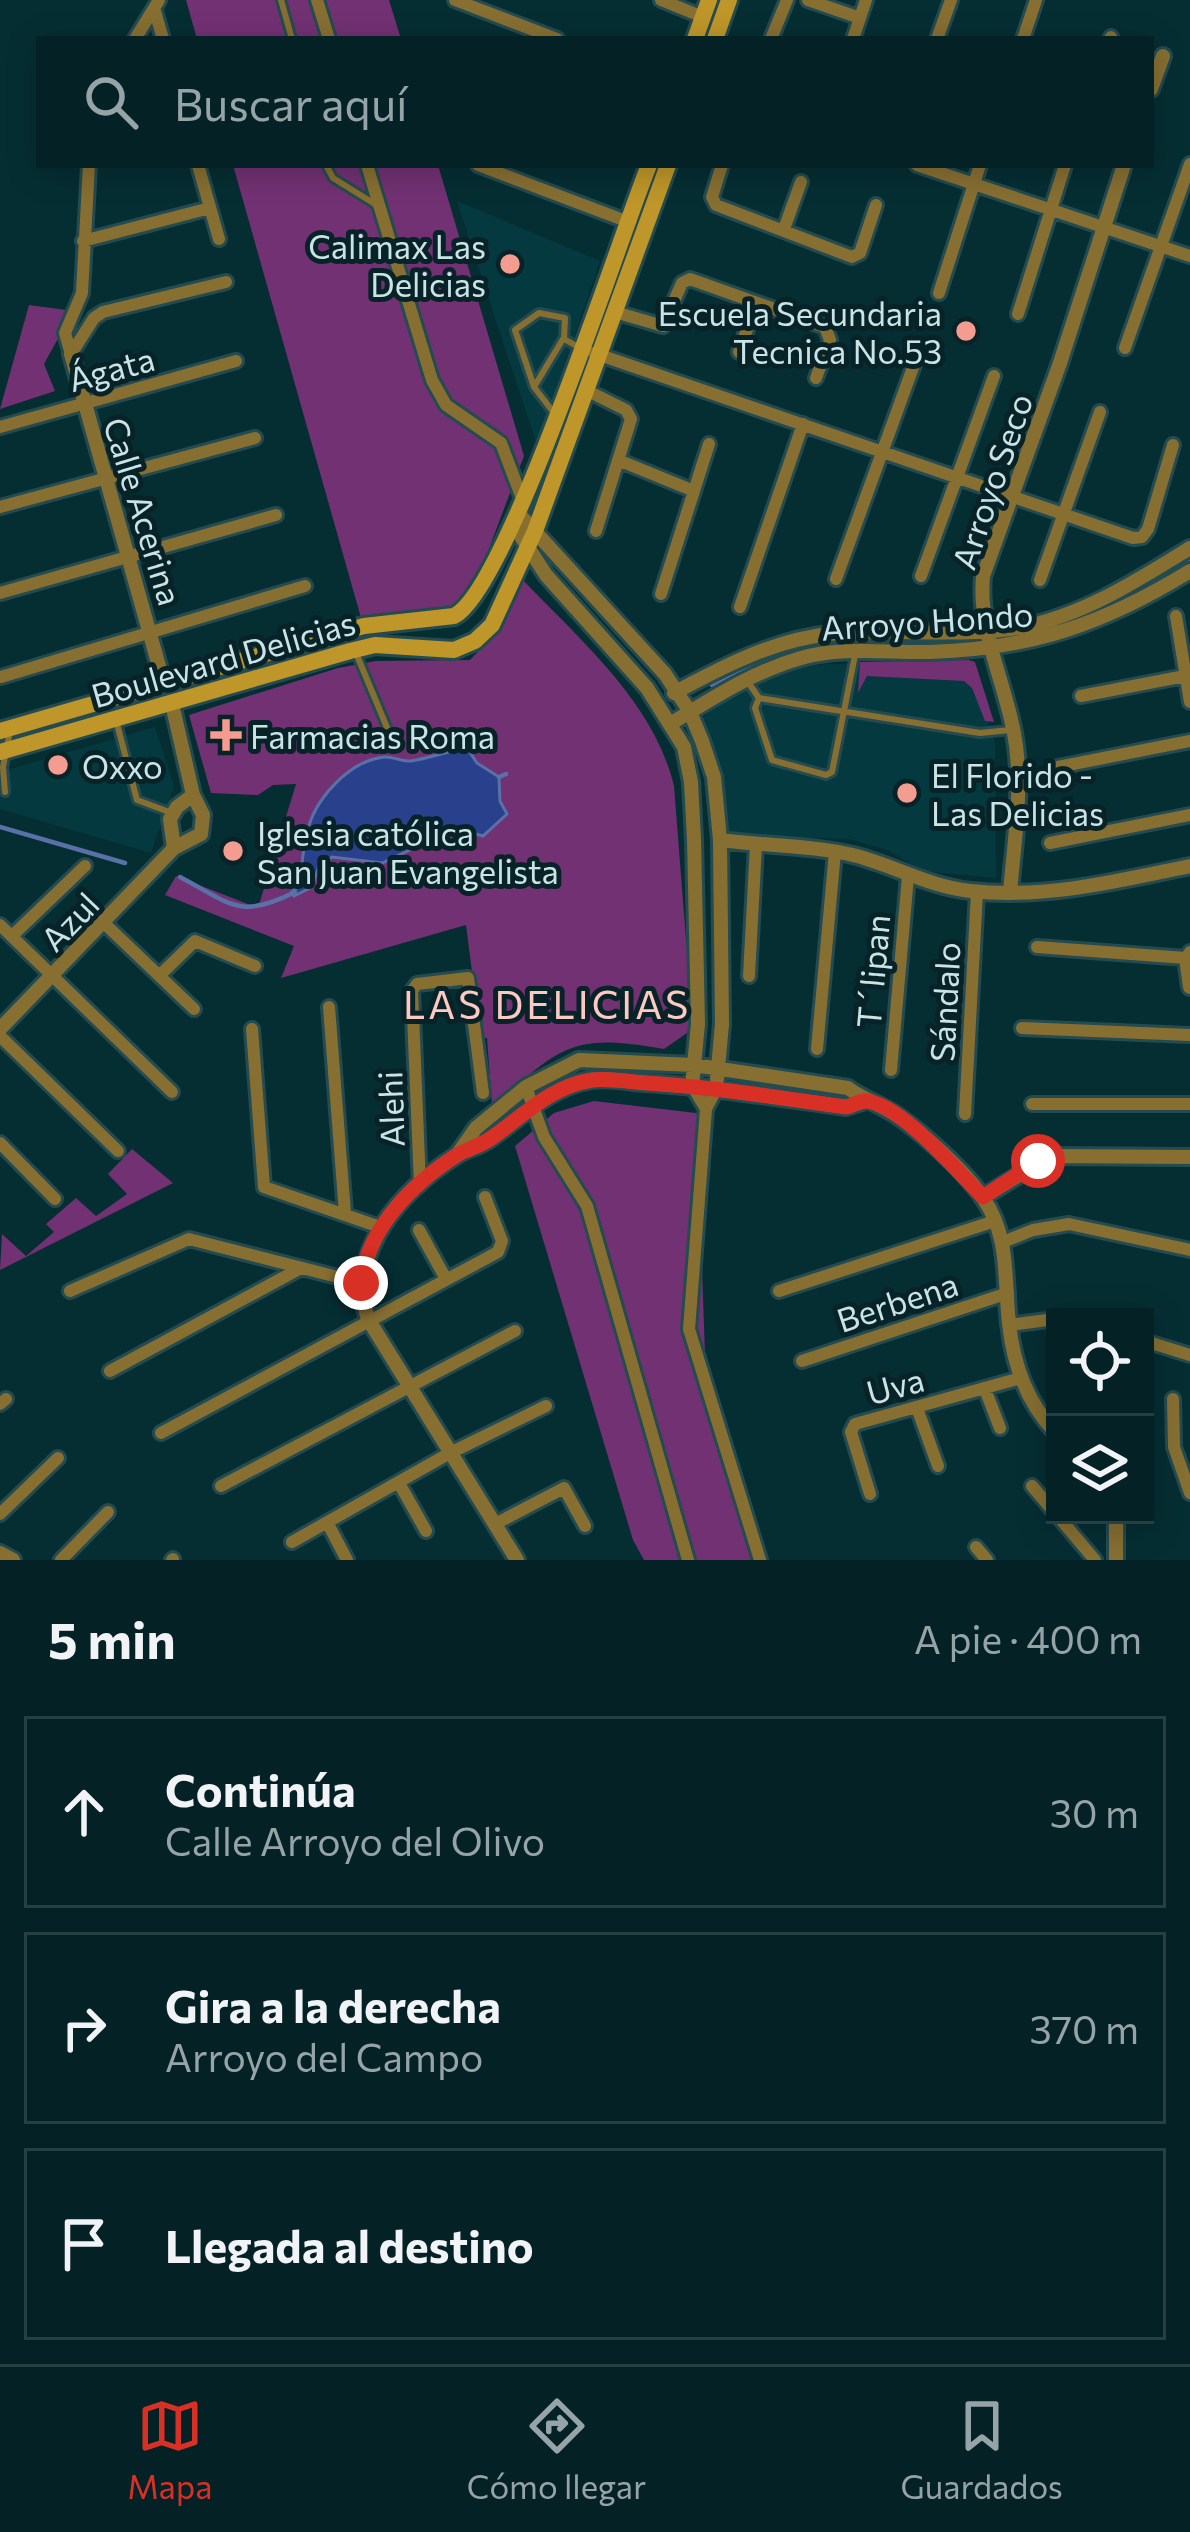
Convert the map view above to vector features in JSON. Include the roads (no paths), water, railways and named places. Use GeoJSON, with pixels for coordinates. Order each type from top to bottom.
{"type":"FeatureCollection","features":[{"type":"Feature","properties":{"kind":"main road"},"geometry":{"type":"LineString","coordinates":[[716,36],[729,0]]}},
{"type":"Feature","properties":{"kind":"main road"},"geometry":{"type":"LineString","coordinates":[[578,386],[626,220],[648,168]]}},
{"type":"Feature","properties":{"kind":"main road"},"geometry":{"type":"LineString","coordinates":[[591,352],[614,312],[667,168]]}},
{"type":"Feature","properties":{"kind":"main road","name":"Boulevard Delicias"},"geometry":{"type":"LineString","coordinates":[[6,729],[364,626],[454,616],[465,610],[518,513],[556,416],[578,386]]}},
{"type":"Feature","properties":{"kind":"main road","name":"Boulevard Delicias"},"geometry":{"type":"LineString","coordinates":[[3,751],[355,650],[375,646],[454,650],[475,641],[492,625],[533,538],[578,386]]}},
{"type":"Feature","properties":{"kind":"street"},"geometry":{"type":"LineString","coordinates":[[317,0],[328,36]]}},
{"type":"Feature","properties":{"kind":"street"},"geometry":{"type":"LineString","coordinates":[[455,0],[549,36]]}},
{"type":"Feature","properties":{"kind":"street"},"geometry":{"type":"LineString","coordinates":[[662,0],[706,8]]}},
{"type":"Feature","properties":{"kind":"street"},"geometry":{"type":"LineString","coordinates":[[772,36],[787,0]]}},
{"type":"Feature","properties":{"kind":"street"},"geometry":{"type":"LineString","coordinates":[[808,0],[860,18]]}},
{"type":"Feature","properties":{"kind":"street"},"geometry":{"type":"LineString","coordinates":[[854,36],[866,0]]}},
{"type":"Feature","properties":{"kind":"street"},"geometry":{"type":"LineString","coordinates":[[938,36],[951,0]]}},
{"type":"Feature","properties":{"kind":"street"},"geometry":{"type":"LineString","coordinates":[[1024,36],[1036,0]]}},
{"type":"Feature","properties":{"kind":"street"},"geometry":{"type":"LineString","coordinates":[[137,36],[156,4]]}},
{"type":"Feature","properties":{"kind":"street"},"geometry":{"type":"LineString","coordinates":[[156,4],[162,36]]}},
{"type":"Feature","properties":{"kind":"street"},"geometry":{"type":"LineString","coordinates":[[1154,81],[1163,56]]}},
{"type":"Feature","properties":{"kind":"street"},"geometry":{"type":"LineString","coordinates":[[1125,348],[1190,164]]}},
{"type":"Feature","properties":{"kind":"street"},"geometry":{"type":"LineString","coordinates":[[71,354],[65,327],[82,293],[93,168]]}},
{"type":"Feature","properties":{"kind":"street"},"geometry":{"type":"LineString","coordinates":[[199,168],[219,239]]}},
{"type":"Feature","properties":{"kind":"street"},"geometry":{"type":"LineString","coordinates":[[368,168],[432,380],[446,405],[501,443],[518,513],[546,575],[656,702],[683,747],[691,782],[698,1024],[692,1086],[706,1109]]}},
{"type":"Feature","properties":{"kind":"street"},"geometry":{"type":"LineString","coordinates":[[486,168],[626,220]]}},
{"type":"Feature","properties":{"kind":"street"},"geometry":{"type":"LineString","coordinates":[[721,168],[712,197],[716,205],[856,257],[876,205]]}},
{"type":"Feature","properties":{"kind":"street"},"geometry":{"type":"LineString","coordinates":[[925,168],[1190,256]]}},
{"type":"Feature","properties":{"kind":"street"},"geometry":{"type":"LineString","coordinates":[[939,292],[979,168]]}},
{"type":"Feature","properties":{"kind":"street"},"geometry":{"type":"LineString","coordinates":[[1018,314],[1064,168]]}},
{"type":"Feature","properties":{"kind":"street","name":"Arroyo Seco"},"geometry":{"type":"LineString","coordinates":[[1010,893],[1018,783],[1013,730],[991,649],[982,576],[1123,168]]}},
{"type":"Feature","properties":{"kind":"street"},"geometry":{"type":"LineString","coordinates":[[784,230],[801,182]]}},
{"type":"Feature","properties":{"kind":"street"},"geometry":{"type":"LineString","coordinates":[[83,241],[210,208]]}},
{"type":"Feature","properties":{"kind":"street"},"geometry":{"type":"LineString","coordinates":[[614,312],[664,326],[682,284],[690,279],[825,327],[830,340],[816,378]]}},
{"type":"Feature","properties":{"kind":"street"},"geometry":{"type":"LineString","coordinates":[[71,354],[103,312],[226,282]]}},
{"type":"Feature","properties":{"kind":"street"},"geometry":{"type":"LineString","coordinates":[[739,352],[756,303]]}},
{"type":"Feature","properties":{"kind":"street"},"geometry":{"type":"LineString","coordinates":[[836,579],[919,351]]}},
{"type":"Feature","properties":{"kind":"street"},"geometry":{"type":"LineString","coordinates":[[591,352],[1133,538],[1142,537],[1148,529],[1173,445]]}},
{"type":"Feature","properties":{"kind":"street","name":"Calle Acerina"},"geometry":{"type":"LineString","coordinates":[[71,354],[164,684]]}},
{"type":"Feature","properties":{"kind":"street","name":"Ágata"},"geometry":{"type":"LineString","coordinates":[[0,427],[236,362]]}},
{"type":"Feature","properties":{"kind":"street"},"geometry":{"type":"LineString","coordinates":[[921,576],[994,376]]}},
{"type":"Feature","properties":{"kind":"street"},"geometry":{"type":"LineString","coordinates":[[578,386],[629,414],[596,531]]}},
{"type":"Feature","properties":{"kind":"street"},"geometry":{"type":"LineString","coordinates":[[1040,580],[1100,412]]}},
{"type":"Feature","properties":{"kind":"street"},"geometry":{"type":"LineString","coordinates":[[740,607],[803,424]]}},
{"type":"Feature","properties":{"kind":"street"},"geometry":{"type":"LineString","coordinates":[[0,507],[255,438]]}},
{"type":"Feature","properties":{"kind":"street"},"geometry":{"type":"LineString","coordinates":[[661,593],[710,444]]}},
{"type":"Feature","properties":{"kind":"street"},"geometry":{"type":"LineString","coordinates":[[618,460],[694,490]]}},
{"type":"Feature","properties":{"kind":"street"},"geometry":{"type":"LineString","coordinates":[[0,592],[276,515]]}},
{"type":"Feature","properties":{"kind":"street"},"geometry":{"type":"LineString","coordinates":[[533,538],[678,691],[714,777],[720,840],[722,1024],[716,1090],[706,1109],[689,1329],[760,1560]]}},
{"type":"Feature","properties":{"kind":"street","name":"Arroyo Hondo"},"geometry":{"type":"LineString","coordinates":[[656,702],[759,652],[823,634],[988,632],[1051,620],[1093,604],[1190,548]]}},
{"type":"Feature","properties":{"kind":"street","name":"Arroyo Hondo"},"geometry":{"type":"LineString","coordinates":[[670,724],[746,679],[805,656],[991,649],[1047,638],[1087,625],[1190,572]]}},
{"type":"Feature","properties":{"kind":"street"},"geometry":{"type":"LineString","coordinates":[[1,676],[305,586]]}},
{"type":"Feature","properties":{"kind":"street"},"geometry":{"type":"LineString","coordinates":[[1176,616],[1190,702]]}},
{"type":"Feature","properties":{"kind":"street"},"geometry":{"type":"LineString","coordinates":[[1081,696],[1185,676]]}},
{"type":"Feature","properties":{"kind":"street","name":"Azul"},"geometry":{"type":"LineString","coordinates":[[0,1033],[175,848],[191,842],[203,828],[202,808],[194,795],[172,704]]}},
{"type":"Feature","properties":{"kind":"street"},"geometry":{"type":"LineString","coordinates":[[1058,767],[1190,741]]}},
{"type":"Feature","properties":{"kind":"street"},"geometry":{"type":"LineString","coordinates":[[175,848],[169,829],[172,813],[194,795]]}},
{"type":"Feature","properties":{"kind":"street"},"geometry":{"type":"LineString","coordinates":[[1050,843],[1190,815]]}},
{"type":"Feature","properties":{"kind":"street"},"geometry":{"type":"LineString","coordinates":[[720,840],[859,856],[949,889],[977,892],[1085,888],[1190,866]]}},
{"type":"Feature","properties":{"kind":"street"},"geometry":{"type":"LineString","coordinates":[[748,976],[756,845]]}},
{"type":"Feature","properties":{"kind":"street"},"geometry":{"type":"LineString","coordinates":[[817,1049],[835,852]]}},
{"type":"Feature","properties":{"kind":"street"},"geometry":{"type":"LineString","coordinates":[[12,936],[85,866]]}},
{"type":"Feature","properties":{"kind":"street","name":"T´lipan"},"geometry":{"type":"LineString","coordinates":[[891,1070],[908,876]]}},
{"type":"Feature","properties":{"kind":"street","name":"Sándalo"},"geometry":{"type":"LineString","coordinates":[[965,1114],[977,892]]}},
{"type":"Feature","properties":{"kind":"street"},"geometry":{"type":"LineString","coordinates":[[105,924],[194,1009]]}},
{"type":"Feature","properties":{"kind":"street"},"geometry":{"type":"LineString","coordinates":[[0,925],[172,1092]]}},
{"type":"Feature","properties":{"kind":"street"},"geometry":{"type":"LineString","coordinates":[[160,975],[195,940],[255,966]]}},
{"type":"Feature","properties":{"kind":"street"},"geometry":{"type":"LineString","coordinates":[[1037,947],[1188,955],[1190,987]]}},
{"type":"Feature","properties":{"kind":"street","name":"Alehi"},"geometry":{"type":"LineString","coordinates":[[420,1186],[412,992],[417,984],[468,979],[483,1093]]}},
{"type":"Feature","properties":{"kind":"street"},"geometry":{"type":"LineString","coordinates":[[328,1007],[345,1213]]}},
{"type":"Feature","properties":{"kind":"street"},"geometry":{"type":"LineString","coordinates":[[1022,1028],[1190,1035]]}},
{"type":"Feature","properties":{"kind":"street"},"geometry":{"type":"LineString","coordinates":[[252,1029],[261,1182],[268,1190],[380,1228]]}},
{"type":"Feature","properties":{"kind":"street"},"geometry":{"type":"LineString","coordinates":[[0,1033],[118,1151]]}},
{"type":"Feature","properties":{"kind":"street"},"geometry":{"type":"LineString","coordinates":[[517,1560],[368,1319],[361,1283],[363,1264],[380,1228],[457,1155],[476,1128],[526,1087],[579,1060],[694,1065],[848,1088],[865,1101],[888,1109],[983,1197],[1003,1242],[1009,1324],[1021,1378],[1046,1421]]}},
{"type":"Feature","properties":{"kind":"street"},"geometry":{"type":"LineString","coordinates":[[457,1155],[485,1143],[565,1087],[594,1079],[692,1086],[847,1107],[865,1101]]}},
{"type":"Feature","properties":{"kind":"street"},"geometry":{"type":"LineString","coordinates":[[526,1087],[544,1137],[586,1206],[688,1560]]}},
{"type":"Feature","properties":{"kind":"street"},"geometry":{"type":"LineString","coordinates":[[1032,1104],[1190,1104]]}},
{"type":"Feature","properties":{"kind":"street"},"geometry":{"type":"LineString","coordinates":[[0,1143],[55,1199]]}},
{"type":"Feature","properties":{"kind":"street"},"geometry":{"type":"LineString","coordinates":[[983,1197],[1050,1156],[1189,1159]]}},
{"type":"Feature","properties":{"kind":"street"},"geometry":{"type":"LineString","coordinates":[[161,1432],[503,1247],[485,1197]]}},
{"type":"Feature","properties":{"kind":"street"},"geometry":{"type":"LineString","coordinates":[[779,1291],[995,1221]]}},
{"type":"Feature","properties":{"kind":"street"},"geometry":{"type":"LineString","coordinates":[[1003,1242],[1033,1230],[1069,1224],[1190,1250]]}},
{"type":"Feature","properties":{"kind":"street"},"geometry":{"type":"LineString","coordinates":[[419,1229],[446,1279]]}},
{"type":"Feature","properties":{"kind":"street"},"geometry":{"type":"LineString","coordinates":[[70,1292],[189,1239],[361,1283]]}},
{"type":"Feature","properties":{"kind":"street"},"geometry":{"type":"LineString","coordinates":[[110,1371],[302,1268]]}},
{"type":"Feature","properties":{"kind":"street","name":"Berbena"},"geometry":{"type":"LineString","coordinates":[[802,1361],[1008,1293]]}},
{"type":"Feature","properties":{"kind":"street"},"geometry":{"type":"LineString","coordinates":[[1009,1324],[1046,1320]]}},
{"type":"Feature","properties":{"kind":"street"},"geometry":{"type":"LineString","coordinates":[[221,1486],[515,1331]]}},
{"type":"Feature","properties":{"kind":"street"},"geometry":{"type":"LineString","coordinates":[[1154,1344],[1190,1354]]}},
{"type":"Feature","properties":{"kind":"street","name":"Uva"},"geometry":{"type":"LineString","coordinates":[[870,1494],[851,1429],[855,1424],[1021,1378]]}},
{"type":"Feature","properties":{"kind":"street"},"geometry":{"type":"LineString","coordinates":[[985,1389],[1000,1428]]}},
{"type":"Feature","properties":{"kind":"street"},"geometry":{"type":"LineString","coordinates":[[1173,1399],[1174,1447],[1190,1492]]}},
{"type":"Feature","properties":{"kind":"street"},"geometry":{"type":"LineString","coordinates":[[292,1541],[546,1406]]}},
{"type":"Feature","properties":{"kind":"street"},"geometry":{"type":"LineString","coordinates":[[917,1408],[938,1466]]}},
{"type":"Feature","properties":{"kind":"street"},"geometry":{"type":"LineString","coordinates":[[0,1514],[58,1458]]}},
{"type":"Feature","properties":{"kind":"street"},"geometry":{"type":"LineString","coordinates":[[399,1483],[426,1531]]}},
{"type":"Feature","properties":{"kind":"street"},"geometry":{"type":"LineString","coordinates":[[1032,1486],[1046,1502]]}},
{"type":"Feature","properties":{"kind":"street"},"geometry":{"type":"LineString","coordinates":[[495,1524],[564,1488],[585,1526]]}},
{"type":"Feature","properties":{"kind":"street"},"geometry":{"type":"LineString","coordinates":[[61,1560],[108,1512]]}},
{"type":"Feature","properties":{"kind":"street"},"geometry":{"type":"LineString","coordinates":[[328,1524],[347,1560]]}},
{"type":"Feature","properties":{"kind":"street"},"geometry":{"type":"LineString","coordinates":[[1064,1524],[1095,1560]]}},
{"type":"Feature","properties":{"kind":"street"},"geometry":{"type":"LineString","coordinates":[[1116,1524],[1116,1560]]}},
{"type":"Feature","properties":{"kind":"street"},"geometry":{"type":"LineString","coordinates":[[976,1547],[987,1560]]}},
{"type":"Feature","properties":{"kind":"lane"},"geometry":{"type":"LineString","coordinates":[[281,0],[291,36]]}},
{"type":"Feature","properties":{"kind":"lane"},"geometry":{"type":"LineString","coordinates":[[328,168],[333,178],[380,207]]}},
{"type":"Feature","properties":{"kind":"lane"},"geometry":{"type":"LineString","coordinates":[[534,387],[564,338],[565,318],[538,313],[515,330],[534,387],[556,416]]}},
{"type":"Feature","properties":{"kind":"lane"},"geometry":{"type":"LineString","coordinates":[[564,338],[591,352]]}},
{"type":"Feature","properties":{"kind":"lane"},"geometry":{"type":"LineString","coordinates":[[355,650],[388,730],[369,739]]}},
{"type":"Feature","properties":{"kind":"lane"},"geometry":{"type":"LineString","coordinates":[[759,698],[755,708],[772,760],[826,775],[832,772],[847,710],[855,651]]}},
{"type":"Feature","properties":{"kind":"lane"},"geometry":{"type":"LineString","coordinates":[[746,679],[759,698],[980,734],[1013,730]]}},
{"type":"Feature","properties":{"kind":"lane"},"geometry":{"type":"LineString","coordinates":[[116,719],[137,800],[172,813]]}},
{"type":"Feature","properties":{"kind":"lane"},"geometry":{"type":"LineString","coordinates":[[5,792],[6,729]]}},
{"type":"Feature","properties":{"kind":"water"},"geometry":{"type":"Polygon","coordinates":[[[467,748],[477,763],[499,777],[500,801],[507,814],[483,836],[462,830],[446,833],[382,863],[332,857],[319,866],[312,887],[294,896],[292,892],[305,881],[303,858],[316,809],[345,774],[384,757],[411,761],[467,748]]]}},
{"type":"Feature","properties":{"kind":"waterway"},"geometry":{"type":"LineString","coordinates":[[1107,608],[1190,558]]}},
{"type":"Feature","properties":{"kind":"waterway"},"geometry":{"type":"LineString","coordinates":[[712,685],[806,651],[906,645]]}},
{"type":"Feature","properties":{"kind":"waterway"},"geometry":{"type":"LineString","coordinates":[[499,777],[506,774]]}},
{"type":"Feature","properties":{"kind":"waterway"},"geometry":{"type":"LineString","coordinates":[[0,827],[125,863]]}},
{"type":"Feature","properties":{"kind":"waterway"},"geometry":{"type":"LineString","coordinates":[[180,877],[224,901],[248,907],[295,892]]}},
{"type":"Feature","properties":{"kind":"place","name":"Calimax Las Delicias"},"geometry":{"type":"Point","coordinates":[510,264]}},
{"type":"Feature","properties":{"kind":"place","name":"Escuela Secundaria Tecnica No.53"},"geometry":{"type":"Point","coordinates":[966,331]}},
{"type":"Feature","properties":{"kind":"place","name":"Farmacias Roma"},"geometry":{"type":"Point","coordinates":[226,735]}},
{"type":"Feature","properties":{"kind":"place","name":"Oxxo"},"geometry":{"type":"Point","coordinates":[58,765]}},
{"type":"Feature","properties":{"kind":"place","name":"El Florido - Las Delicias"},"geometry":{"type":"Point","coordinates":[907,793]}},
{"type":"Feature","properties":{"kind":"place","name":"Iglesia católica San Juan Evangelista"},"geometry":{"type":"Point","coordinates":[233,851]}},
{"type":"Feature","properties":{"kind":"district","name":"LAS DELICIAS"},"geometry":{"type":"Point","coordinates":[547,1003]}}]}
